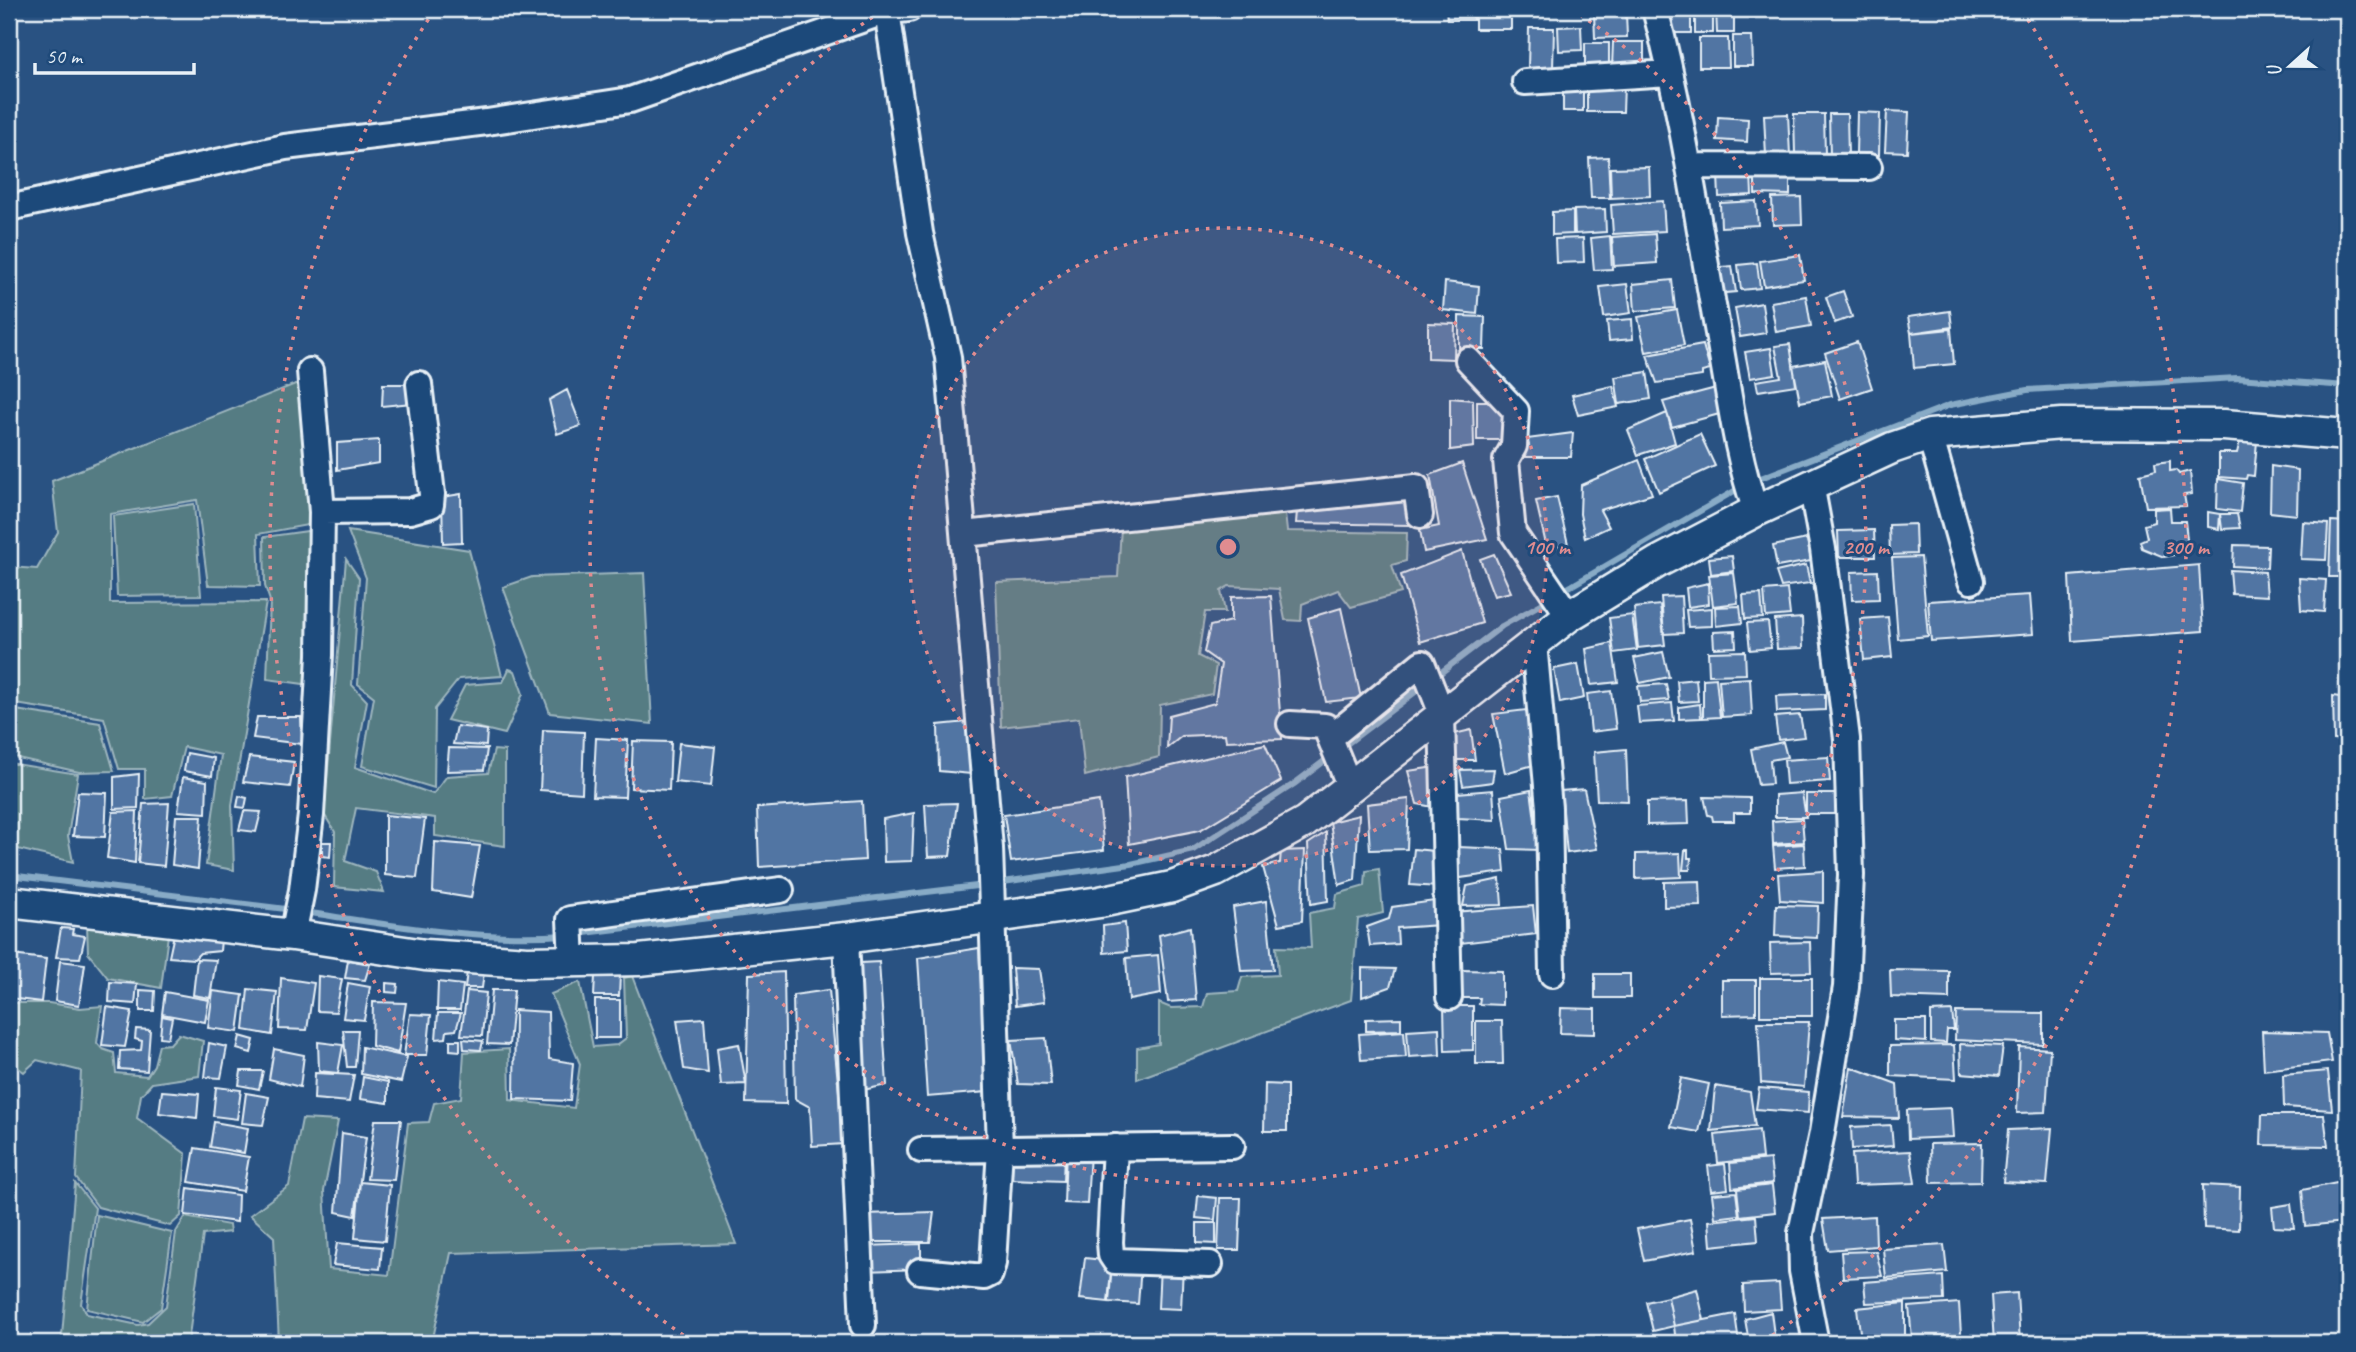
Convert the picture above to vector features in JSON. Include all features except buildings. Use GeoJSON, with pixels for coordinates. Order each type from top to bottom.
{"type":"FeatureCollection","features":[{"type":"Feature","properties":{"kind":"main road"},"geometry":{"type":"LineString","coordinates":[[9,902],[295,928],[425,955],[527,962],[571,945],[639,960],[846,939],[993,910],[1100,902],[1172,887],[1216,872],[1305,822],[1338,757],[1433,692],[1534,643],[1565,610],[1658,562],[1754,504],[1811,484],[1892,448],[1930,435],[2062,424],[2224,425],[2347,435]]}},
{"type":"Feature","properties":{"kind":"street"},"geometry":{"type":"LineString","coordinates":[[1655,9],[1690,166],[1738,446],[1754,504]]}},
{"type":"Feature","properties":{"kind":"street"},"geometry":{"type":"LineString","coordinates":[[9,208],[285,147],[487,122],[629,100],[898,10],[920,233],[948,357],[964,534],[990,848],[1000,1149],[993,1263],[990,1274],[984,1277],[920,1271]]}},
{"type":"Feature","properties":{"kind":"street"},"geometry":{"type":"LineString","coordinates":[[1525,82],[1670,73]]}},
{"type":"Feature","properties":{"kind":"street"},"geometry":{"type":"LineString","coordinates":[[1690,166],[1869,167]]}},
{"type":"Feature","properties":{"kind":"street"},"geometry":{"type":"LineString","coordinates":[[1468,360],[1516,411],[1514,446],[1506,460],[1513,533],[1565,610]]}},
{"type":"Feature","properties":{"kind":"street"},"geometry":{"type":"LineString","coordinates":[[295,928],[311,815],[322,512],[310,371]]}},
{"type":"Feature","properties":{"kind":"street"},"geometry":{"type":"LineString","coordinates":[[322,512],[410,511],[431,505],[419,384]]}},
{"type":"Feature","properties":{"kind":"street"},"geometry":{"type":"LineString","coordinates":[[1930,435],[1971,581]]}},
{"type":"Feature","properties":{"kind":"street"},"geometry":{"type":"LineString","coordinates":[[1811,484],[1847,739],[1851,875],[1846,988],[1822,1133],[1801,1233],[1802,1271],[1816,1343]]}},
{"type":"Feature","properties":{"kind":"street"},"geometry":{"type":"LineString","coordinates":[[964,534],[1416,487],[1420,515]]}},
{"type":"Feature","properties":{"kind":"street"},"geometry":{"type":"LineString","coordinates":[[1534,643],[1549,808],[1552,974]]}},
{"type":"Feature","properties":{"kind":"street"},"geometry":{"type":"LineString","coordinates":[[1290,724],[1325,726],[1338,757],[1422,663],[1433,692],[1449,997]]}},
{"type":"Feature","properties":{"kind":"street"},"geometry":{"type":"LineString","coordinates":[[571,945],[570,919],[780,890]]}},
{"type":"Feature","properties":{"kind":"street"},"geometry":{"type":"LineString","coordinates":[[846,939],[863,1325]]}},
{"type":"Feature","properties":{"kind":"street"},"geometry":{"type":"LineString","coordinates":[[921,1150],[1232,1146]]}},
{"type":"Feature","properties":{"kind":"street"},"geometry":{"type":"LineString","coordinates":[[1115,1147],[1110,1242],[1111,1255],[1115,1261],[1210,1264]]}},
{"type":"Feature","properties":{"kind":"green space"},"geometry":{"type":"Polygon","coordinates":[[[303,381],[313,524],[258,534],[260,586],[208,585],[197,500],[110,514],[110,603],[266,602],[232,805],[234,870],[206,865],[221,755],[184,747],[172,796],[145,799],[145,769],[119,769],[104,718],[9,703],[9,567],[37,569],[58,532],[52,481],[303,381]]]}},
{"type":"Feature","properties":{"kind":"green space"},"geometry":{"type":"Polygon","coordinates":[[[194,504],[201,595],[117,596],[113,516],[194,504]]]}},
{"type":"Feature","properties":{"kind":"green space"},"geometry":{"type":"Polygon","coordinates":[[[1285,514],[1287,531],[1407,533],[1406,561],[1392,565],[1401,593],[1351,607],[1338,590],[1302,604],[1301,621],[1285,620],[1279,589],[1229,586],[1221,591],[1225,612],[1205,612],[1198,656],[1216,665],[1212,694],[1160,705],[1159,757],[1085,776],[1079,718],[1001,727],[996,582],[1118,577],[1121,527],[1285,514]]]}},
{"type":"Feature","properties":{"kind":"green space"},"geometry":{"type":"Polygon","coordinates":[[[315,530],[311,685],[267,679],[270,601],[265,586],[264,537],[315,530]]]}},
{"type":"Feature","properties":{"kind":"green space"},"geometry":{"type":"Polygon","coordinates":[[[348,531],[469,550],[502,676],[459,679],[435,709],[434,788],[362,766],[374,697],[358,684],[366,578],[348,531]]]}},
{"type":"Feature","properties":{"kind":"green space"},"geometry":{"type":"Polygon","coordinates":[[[346,559],[359,578],[352,685],[367,701],[355,767],[433,794],[447,776],[488,773],[494,750],[505,751],[505,846],[435,836],[435,818],[356,808],[345,861],[376,872],[384,892],[334,887],[335,832],[324,814],[346,559]]]}},
{"type":"Feature","properties":{"kind":"green space"},"geometry":{"type":"Polygon","coordinates":[[[644,573],[652,724],[550,713],[503,587],[532,577],[644,573]]]}},
{"type":"Feature","properties":{"kind":"green space"},"geometry":{"type":"Polygon","coordinates":[[[509,669],[515,671],[523,694],[505,734],[447,720],[465,685],[503,682],[509,669]]]}},
{"type":"Feature","properties":{"kind":"green space"},"geometry":{"type":"Polygon","coordinates":[[[9,709],[100,723],[114,771],[79,772],[9,756],[9,709]]]}},
{"type":"Feature","properties":{"kind":"green space"},"geometry":{"type":"Polygon","coordinates":[[[9,763],[78,774],[68,836],[73,862],[9,847],[9,763]]]}},
{"type":"Feature","properties":{"kind":"green space"},"geometry":{"type":"Polygon","coordinates":[[[1379,869],[1383,913],[1358,919],[1351,1000],[1137,1079],[1137,1048],[1159,1044],[1159,1003],[1171,1008],[1203,1007],[1207,993],[1238,991],[1242,977],[1278,975],[1276,947],[1311,948],[1309,913],[1335,908],[1337,894],[1365,886],[1366,871],[1379,869]]]}},
{"type":"Feature","properties":{"kind":"green space"},"geometry":{"type":"Polygon","coordinates":[[[87,925],[168,935],[161,988],[108,978],[88,953],[87,925]]]}},
{"type":"Feature","properties":{"kind":"green space"},"geometry":{"type":"Polygon","coordinates":[[[632,976],[736,1244],[451,1253],[432,1343],[279,1343],[274,1237],[250,1215],[289,1186],[302,1119],[338,1121],[324,1191],[329,1269],[389,1275],[408,1123],[429,1122],[434,1103],[461,1098],[464,1052],[509,1049],[510,1100],[574,1108],[580,1064],[551,994],[580,982],[593,1047],[617,1045],[626,1038],[624,978],[632,976]]]}},
{"type":"Feature","properties":{"kind":"green space"},"geometry":{"type":"Polygon","coordinates":[[[9,1003],[49,1003],[80,1008],[102,1006],[97,1043],[102,1049],[114,1053],[116,1073],[147,1076],[154,1065],[159,1045],[170,1044],[179,1034],[203,1041],[199,1076],[152,1083],[141,1095],[137,1118],[186,1154],[181,1216],[170,1226],[98,1207],[76,1178],[81,1071],[37,1060],[24,1072],[9,1061],[9,1003]]]}},
{"type":"Feature","properties":{"kind":"green space"},"geometry":{"type":"Polygon","coordinates":[[[75,1183],[95,1208],[81,1304],[87,1314],[138,1325],[148,1323],[166,1306],[176,1232],[185,1217],[229,1225],[230,1232],[203,1235],[188,1343],[140,1343],[62,1336],[75,1183]]]}},
{"type":"Feature","properties":{"kind":"green space"},"geometry":{"type":"Polygon","coordinates":[[[97,1215],[172,1233],[161,1308],[143,1322],[87,1309],[97,1215]]]}},
{"type":"Feature","properties":{"kind":"waterway"},"geometry":{"type":"LineString","coordinates":[[1753,481],[1950,405],[2027,390],[2237,378],[2347,386]]}},
{"type":"Feature","properties":{"kind":"waterway"},"geometry":{"type":"LineString","coordinates":[[1559,593],[1743,486]]}},
{"type":"Feature","properties":{"kind":"waterway"},"geometry":{"type":"LineString","coordinates":[[1435,677],[1502,626],[1550,599]]}},
{"type":"Feature","properties":{"kind":"waterway"},"geometry":{"type":"LineString","coordinates":[[1340,749],[1423,686]]}},
{"type":"Feature","properties":{"kind":"waterway"},"geometry":{"type":"LineString","coordinates":[[996,883],[1131,864],[1193,850],[1294,784],[1331,756]]}},
{"type":"Feature","properties":{"kind":"waterway"},"geometry":{"type":"LineString","coordinates":[[9,875],[294,910]]}},
{"type":"Feature","properties":{"kind":"waterway"},"geometry":{"type":"LineString","coordinates":[[576,934],[985,885]]}},
{"type":"Feature","properties":{"kind":"waterway"},"geometry":{"type":"LineString","coordinates":[[304,912],[467,934],[565,935]]}}]}
